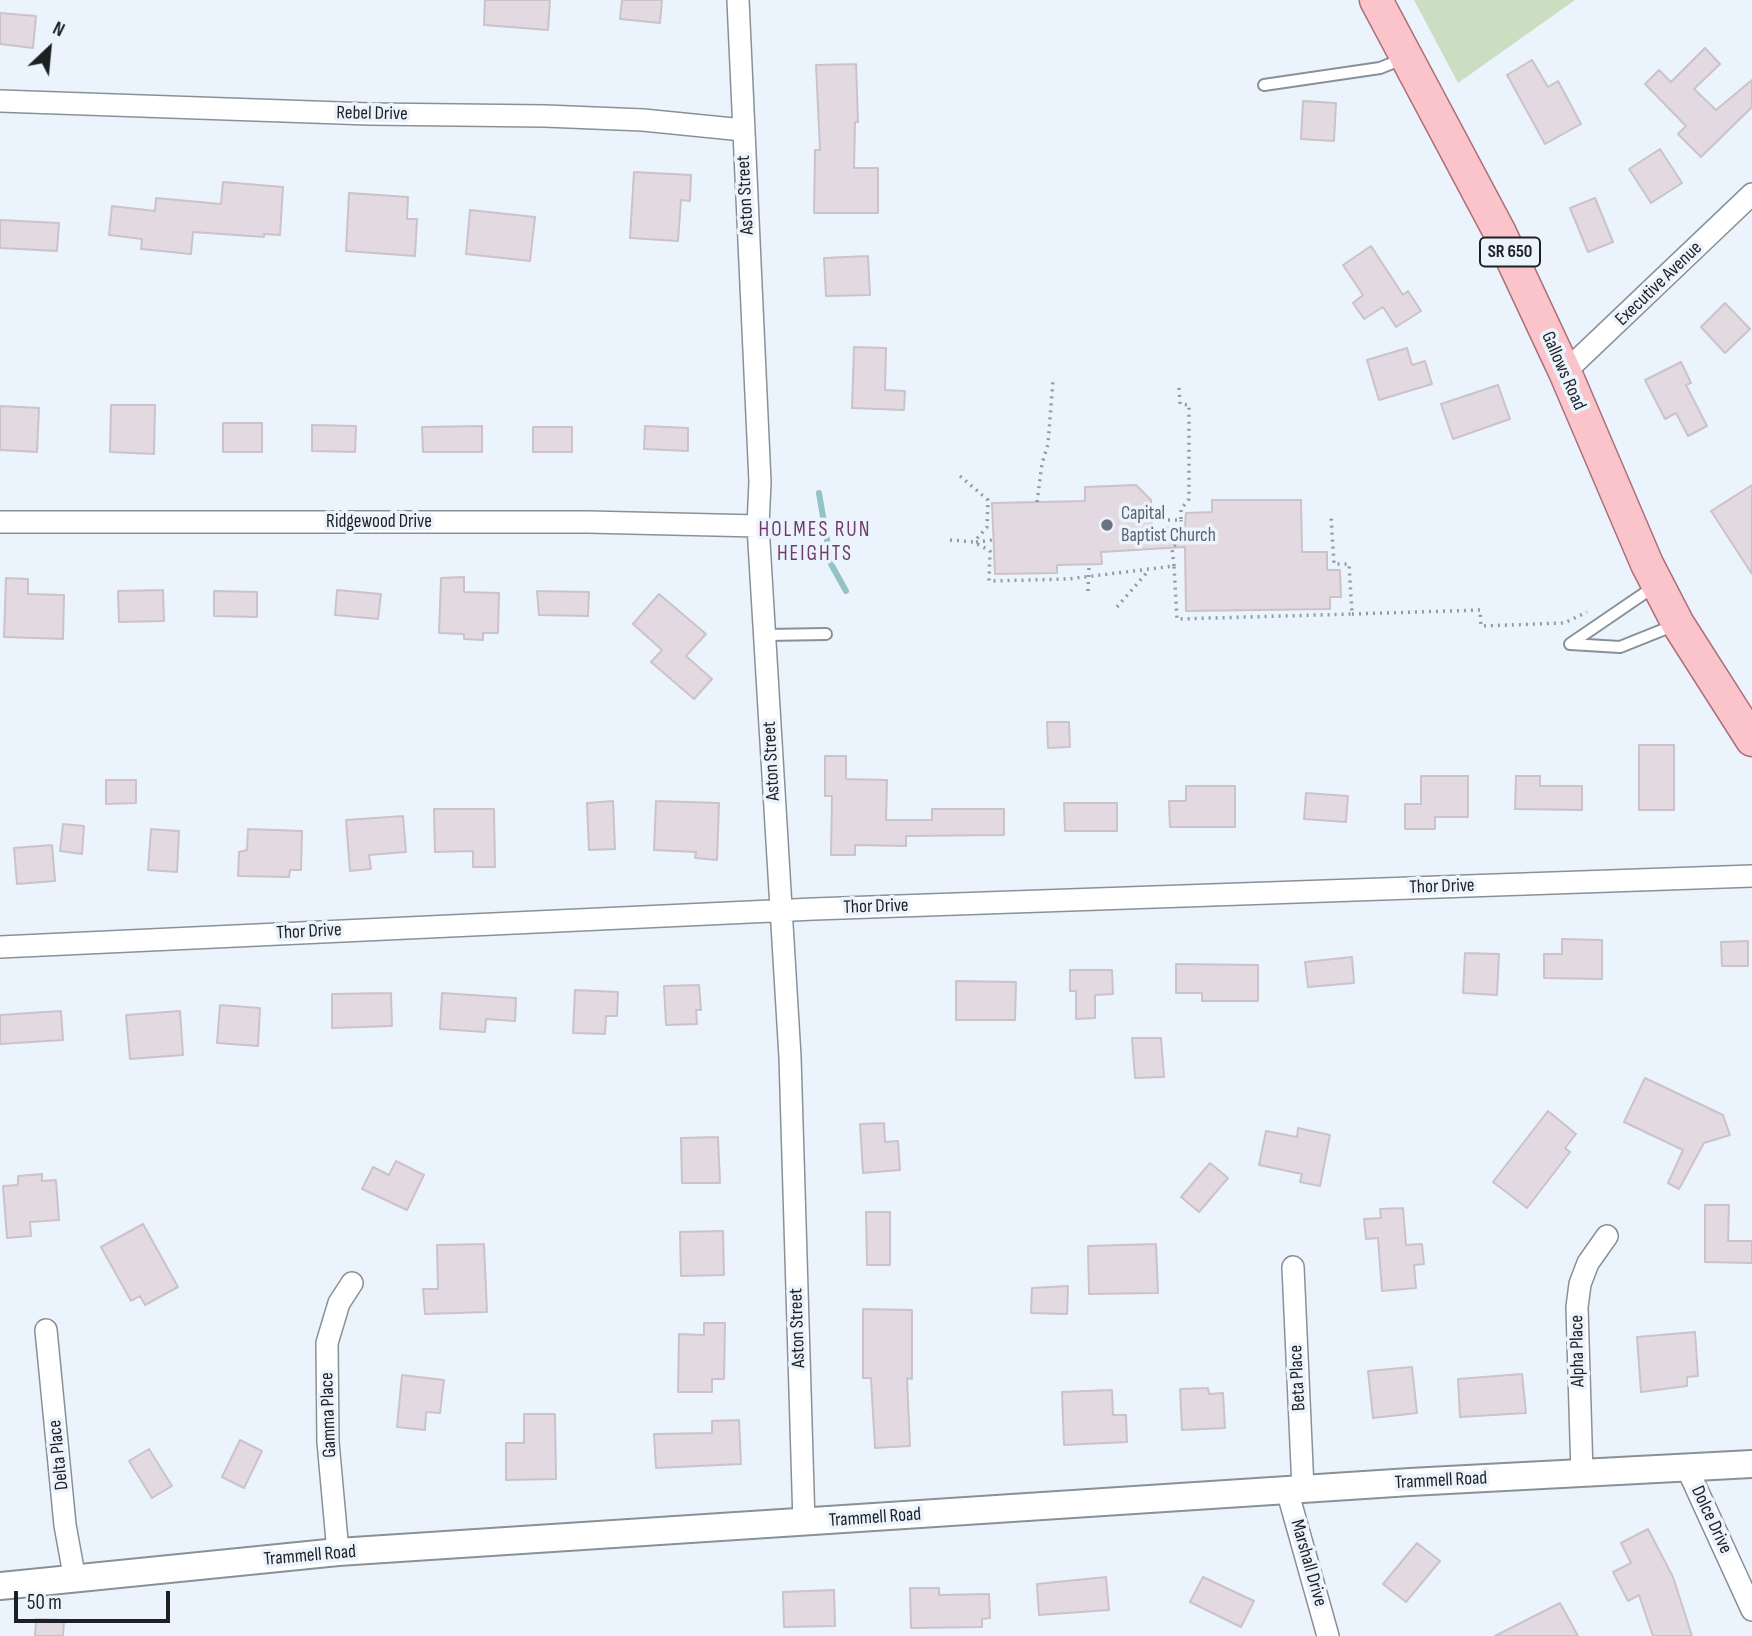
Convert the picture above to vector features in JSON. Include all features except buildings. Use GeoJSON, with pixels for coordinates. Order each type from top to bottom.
{"type":"FeatureCollection","features":[{"type":"Feature","properties":{"kind":"main road","name":"Gallows Road"},"geometry":{"type":"LineString","coordinates":[[1376,0],[1499,231],[1566,372],[1658,585],[1678,624],[1752,740]]}},
{"type":"Feature","properties":{"kind":"street","name":"Aston Street"},"geometry":{"type":"LineString","coordinates":[[738,0],[760,482],[758,526],[790,1057],[804,1523]]}},
{"type":"Feature","properties":{"kind":"street","name":"Rebel Drive"},"geometry":{"type":"LineString","coordinates":[[0,101],[356,114],[545,116],[643,120],[743,130]]}},
{"type":"Feature","properties":{"kind":"street","name":"Executive Avenue"},"geometry":{"type":"LineString","coordinates":[[1566,372],[1752,194]]}},
{"type":"Feature","properties":{"kind":"street","name":"Ridgewood Drive"},"geometry":{"type":"LineString","coordinates":[[0,522],[588,522],[758,526]]}},
{"type":"Feature","properties":{"kind":"street","name":"Thor Drive"},"geometry":{"type":"LineString","coordinates":[[0,947],[781,911],[1752,876]]}},
{"type":"Feature","properties":{"kind":"street","name":"Alpha Place"},"geometry":{"type":"LineString","coordinates":[[1582,1474],[1577,1307],[1580,1284],[1588,1263],[1607,1236]]}},
{"type":"Feature","properties":{"kind":"street","name":"Beta Place"},"geometry":{"type":"LineString","coordinates":[[1293,1267],[1295,1490]]}},
{"type":"Feature","properties":{"kind":"street","name":"Gamma Place"},"geometry":{"type":"LineString","coordinates":[[338,1552],[328,1442],[327,1343],[340,1303],[352,1283]]}},
{"type":"Feature","properties":{"kind":"street","name":"Delta Place"},"geometry":{"type":"LineString","coordinates":[[46,1330],[65,1525],[75,1580]]}},
{"type":"Feature","properties":{"kind":"street","name":"Trammell Road"},"geometry":{"type":"LineString","coordinates":[[0,1586],[338,1552],[1295,1490],[1752,1464]]}},
{"type":"Feature","properties":{"kind":"street","name":"Dolce Drive"},"geometry":{"type":"LineString","coordinates":[[1687,1468],[1752,1610]]}},
{"type":"Feature","properties":{"kind":"street","name":"Marshall Drive"},"geometry":{"type":"LineString","coordinates":[[1295,1490],[1328,1636]]}},
{"type":"Feature","properties":{"kind":"lane"},"geometry":{"type":"LineString","coordinates":[[1264,85],[1380,68],[1408,57]]}},
{"type":"Feature","properties":{"kind":"lane"},"geometry":{"type":"LineString","coordinates":[[1658,585],[1570,644],[1620,647],[1678,624]]}},
{"type":"Feature","properties":{"kind":"lane"},"geometry":{"type":"LineString","coordinates":[[766,635],[826,634]]}},
{"type":"Feature","properties":{"kind":"path"},"geometry":{"type":"LineString","coordinates":[[1037,502],[1042,464],[1048,444],[1053,381]]}},
{"type":"Feature","properties":{"kind":"path"},"geometry":{"type":"LineString","coordinates":[[1179,387],[1180,404],[1189,405],[1189,499],[1181,509],[1182,538],[1172,548],[1177,619],[1480,610],[1481,626],[1564,623],[1588,611]]}},
{"type":"Feature","properties":{"kind":"path"},"geometry":{"type":"LineString","coordinates":[[960,477],[988,500],[988,527],[974,542]]}},
{"type":"Feature","properties":{"kind":"path"},"geometry":{"type":"LineString","coordinates":[[1331,516],[1334,564],[1349,564],[1352,614]]}},
{"type":"Feature","properties":{"kind":"path"},"geometry":{"type":"LineString","coordinates":[[1161,520],[1181,520]]}},
{"type":"Feature","properties":{"kind":"path"},"geometry":{"type":"LineString","coordinates":[[950,540],[993,540]]}},
{"type":"Feature","properties":{"kind":"path"},"geometry":{"type":"LineString","coordinates":[[974,542],[990,551],[989,581],[1089,576],[1174,566]]}},
{"type":"Feature","properties":{"kind":"path"},"geometry":{"type":"LineString","coordinates":[[1088,591],[1089,567]]}},
{"type":"Feature","properties":{"kind":"path"},"geometry":{"type":"LineString","coordinates":[[1117,607],[1151,569]]}},
{"type":"Feature","properties":{"kind":"green space"},"geometry":{"type":"Polygon","coordinates":[[[1414,0],[1575,0],[1458,83],[1414,0]]]}},
{"type":"Feature","properties":{"kind":"waterway"},"geometry":{"type":"LineString","coordinates":[[819,493],[831,564],[846,591]]}},
{"type":"Feature","properties":{"kind":"place","name":"Capital Baptist Church"},"geometry":{"type":"Point","coordinates":[1107,525]}},
{"type":"Feature","properties":{"kind":"district","name":"HOLMES RUN HEIGHTS"},"geometry":{"type":"Point","coordinates":[815,543]}}]}
